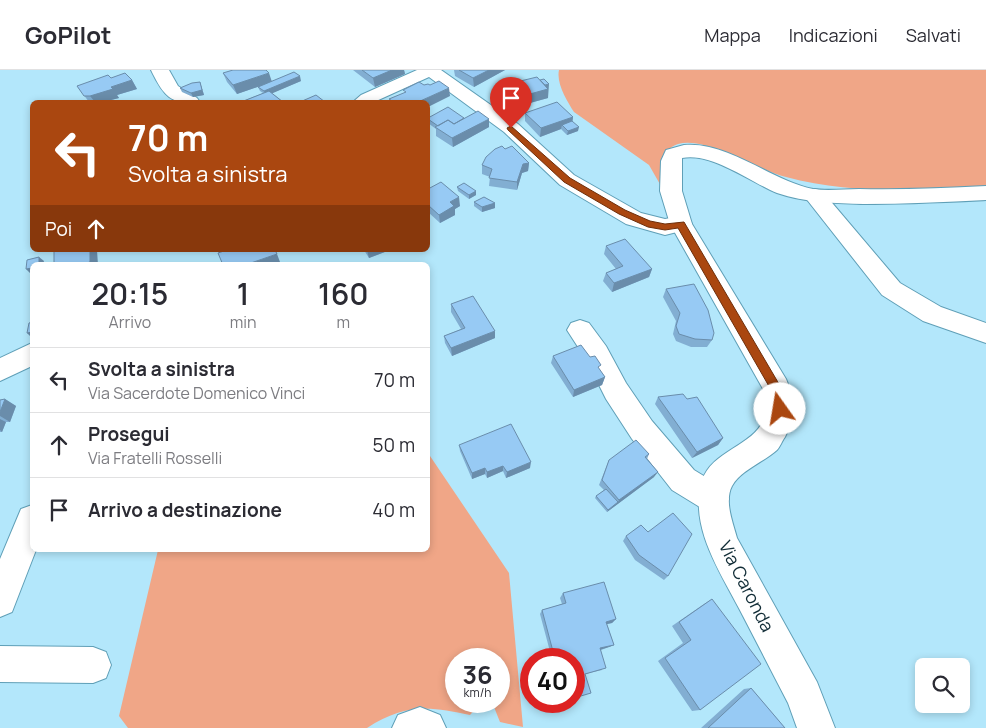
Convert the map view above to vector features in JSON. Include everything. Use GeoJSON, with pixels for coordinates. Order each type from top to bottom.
{"type":"FeatureCollection","features":[{"type":"Feature","properties":{"kind":"street"},"geometry":{"type":"LineString","coordinates":[[160,70],[172,93],[187,100]]}},
{"type":"Feature","properties":{"kind":"street"},"geometry":{"type":"LineString","coordinates":[[365,100],[430,70],[511,128],[567,180],[634,219],[665,227],[681,224]]}},
{"type":"Feature","properties":{"kind":"street","name":"Via Caronda"},"geometry":{"type":"LineString","coordinates":[[816,196],[786,188],[714,155],[701,151],[682,150],[673,154],[671,161],[671,191],[681,224],[776,387],[780,409],[777,424],[768,440],[728,468],[717,481],[714,500],[715,515],[723,544],[804,695],[816,728]]}},
{"type":"Feature","properties":{"kind":"street"},"geometry":{"type":"LineString","coordinates":[[816,196],[911,197],[986,192]]}},
{"type":"Feature","properties":{"kind":"street"},"geometry":{"type":"LineString","coordinates":[[816,196],[829,215],[891,289],[932,314],[986,333]]}},
{"type":"Feature","properties":{"kind":"street"},"geometry":{"type":"LineString","coordinates":[[580,330],[597,354],[616,391],[642,430],[683,480],[714,500]]}},
{"type":"Feature","properties":{"kind":"street"},"geometry":{"type":"LineString","coordinates":[[0,370],[30,355]]}},
{"type":"Feature","properties":{"kind":"street"},"geometry":{"type":"LineString","coordinates":[[0,600],[30,525]]}},
{"type":"Feature","properties":{"kind":"street"},"geometry":{"type":"LineString","coordinates":[[0,664],[92,665]]}},
{"type":"Feature","properties":{"kind":"street"},"geometry":{"type":"LineString","coordinates":[[411,728],[420,726],[427,728]]}},
{"type":"Feature","properties":{"kind":"shaded area"},"geometry":{"type":"Polygon","coordinates":[[[559,70],[986,70],[986,188],[885,190],[811,183],[774,173],[717,149],[690,143],[678,144],[668,151],[664,161],[661,186],[649,165],[574,112],[561,86],[558,75],[559,70]]]}},
{"type":"Feature","properties":{"kind":"shaded area"},"geometry":{"type":"Polygon","coordinates":[[[430,456],[509,573],[520,713],[522,713],[523,727],[500,722],[496,713],[510,713],[510,648],[445,648],[445,711],[417,709],[405,711],[380,720],[367,728],[128,728],[119,716],[158,552],[430,552],[430,456]]]}},
{"type":"Feature","properties":{"kind":"building"},"geometry":{"type":"Polygon","coordinates":[[[233,70],[266,70],[269,73],[233,85],[223,73],[233,70]]]}},
{"type":"Feature","properties":{"kind":"building"},"geometry":{"type":"Polygon","coordinates":[[[362,70],[392,70],[373,78],[362,70]]]}},
{"type":"Feature","properties":{"kind":"building"},"geometry":{"type":"Polygon","coordinates":[[[459,70],[489,70],[473,78],[459,70]]]}},
{"type":"Feature","properties":{"kind":"building"},"geometry":{"type":"Polygon","coordinates":[[[294,72],[300,76],[264,91],[258,87],[294,72]]]}},
{"type":"Feature","properties":{"kind":"building"},"geometry":{"type":"Polygon","coordinates":[[[125,73],[132,80],[111,87],[113,89],[90,96],[84,96],[77,86],[108,75],[111,78],[125,73]]]}},
{"type":"Feature","properties":{"kind":"building"},"geometry":{"type":"Polygon","coordinates":[[[537,77],[548,89],[519,97],[508,84],[537,77]]]}},
{"type":"Feature","properties":{"kind":"building"},"geometry":{"type":"Polygon","coordinates":[[[544,79],[549,84],[545,85],[540,80],[544,79]]]}},
{"type":"Feature","properties":{"kind":"building"},"geometry":{"type":"Polygon","coordinates":[[[439,81],[449,88],[422,100],[389,99],[406,92],[403,90],[419,82],[424,85],[430,85],[439,81]]]}},
{"type":"Feature","properties":{"kind":"building"},"geometry":{"type":"Polygon","coordinates":[[[200,82],[202,90],[191,93],[180,88],[192,83],[200,82]]]}},
{"type":"Feature","properties":{"kind":"building"},"geometry":{"type":"Polygon","coordinates":[[[269,91],[280,100],[246,100],[269,91]]]}},
{"type":"Feature","properties":{"kind":"building"},"geometry":{"type":"Polygon","coordinates":[[[316,95],[322,100],[305,100],[316,95]]]}},
{"type":"Feature","properties":{"kind":"building"},"geometry":{"type":"Polygon","coordinates":[[[557,102],[573,117],[541,128],[525,113],[557,102]]]}},
{"type":"Feature","properties":{"kind":"building"},"geometry":{"type":"Polygon","coordinates":[[[448,107],[464,118],[454,124],[448,120],[438,126],[430,120],[430,117],[448,107]]]}},
{"type":"Feature","properties":{"kind":"building"},"geometry":{"type":"Polygon","coordinates":[[[478,111],[489,119],[452,138],[435,127],[448,120],[454,124],[478,111]]]}},
{"type":"Feature","properties":{"kind":"building"},"geometry":{"type":"Polygon","coordinates":[[[572,121],[579,127],[568,131],[562,125],[572,121]]]}},
{"type":"Feature","properties":{"kind":"building"},"geometry":{"type":"Polygon","coordinates":[[[502,146],[505,149],[512,146],[529,163],[523,164],[517,182],[489,178],[492,169],[482,165],[486,157],[502,146]]]}},
{"type":"Feature","properties":{"kind":"building"},"geometry":{"type":"Polygon","coordinates":[[[441,182],[459,197],[450,202],[454,206],[439,215],[430,207],[430,188],[441,182]]]}},
{"type":"Feature","properties":{"kind":"building"},"geometry":{"type":"Polygon","coordinates":[[[464,183],[476,191],[469,195],[457,187],[464,183]]]}},
{"type":"Feature","properties":{"kind":"building"},"geometry":{"type":"Polygon","coordinates":[[[484,197],[495,203],[482,207],[474,202],[484,197]]]}},
{"type":"Feature","properties":{"kind":"building"},"geometry":{"type":"Polygon","coordinates":[[[625,239],[652,269],[614,283],[606,273],[623,266],[606,246],[625,239]]]}},
{"type":"Feature","properties":{"kind":"building"},"geometry":{"type":"Polygon","coordinates":[[[54,252],[90,252],[90,262],[54,262],[54,252]]]}},
{"type":"Feature","properties":{"kind":"building"},"geometry":{"type":"Polygon","coordinates":[[[276,252],[277,254],[254,262],[222,262],[218,253],[276,252]]]}},
{"type":"Feature","properties":{"kind":"building"},"geometry":{"type":"Polygon","coordinates":[[[39,257],[39,262],[30,262],[30,268],[26,269],[27,260],[39,257]]]}},
{"type":"Feature","properties":{"kind":"building"},"geometry":{"type":"Polygon","coordinates":[[[694,284],[708,310],[714,333],[712,340],[695,339],[679,334],[676,326],[680,313],[666,289],[694,284]]]}},
{"type":"Feature","properties":{"kind":"building"},"geometry":{"type":"Polygon","coordinates":[[[473,296],[495,331],[451,348],[444,336],[465,328],[451,304],[473,296]]]}},
{"type":"Feature","properties":{"kind":"building"},"geometry":{"type":"Polygon","coordinates":[[[29,323],[30,332],[27,333],[29,323]]]}},
{"type":"Feature","properties":{"kind":"building"},"geometry":{"type":"Polygon","coordinates":[[[581,345],[590,357],[595,356],[601,365],[598,367],[605,377],[574,390],[553,356],[581,345]]]}},
{"type":"Feature","properties":{"kind":"building"},"geometry":{"type":"Polygon","coordinates":[[[683,394],[687,399],[697,397],[723,438],[697,452],[658,397],[683,394]]]}},
{"type":"Feature","properties":{"kind":"building"},"geometry":{"type":"Polygon","coordinates":[[[5,399],[0,412],[0,400],[5,399]]]}},
{"type":"Feature","properties":{"kind":"building"},"geometry":{"type":"Polygon","coordinates":[[[511,424],[531,462],[507,472],[503,466],[487,472],[485,468],[472,473],[459,445],[511,424]]]}},
{"type":"Feature","properties":{"kind":"building"},"geometry":{"type":"Polygon","coordinates":[[[636,440],[649,454],[645,457],[658,472],[619,500],[602,480],[609,460],[636,440]]]}},
{"type":"Feature","properties":{"kind":"building"},"geometry":{"type":"Polygon","coordinates":[[[606,489],[618,502],[608,510],[596,496],[606,489]]]}},
{"type":"Feature","properties":{"kind":"building"},"geometry":{"type":"Polygon","coordinates":[[[673,513],[692,534],[668,576],[639,555],[626,536],[641,525],[648,532],[673,513]]]}},
{"type":"Feature","properties":{"kind":"building"},"geometry":{"type":"Polygon","coordinates":[[[604,582],[616,619],[606,622],[614,645],[600,648],[606,668],[585,674],[585,648],[552,648],[542,610],[566,603],[563,593],[604,582]]]}},
{"type":"Feature","properties":{"kind":"building"},"geometry":{"type":"Polygon","coordinates":[[[712,599],[761,664],[700,710],[665,658],[691,640],[679,622],[712,599]]]}},
{"type":"Feature","properties":{"kind":"building"},"geometry":{"type":"Polygon","coordinates":[[[585,674],[591,693],[585,695],[585,674]]]}},
{"type":"Feature","properties":{"kind":"building"},"geometry":{"type":"Polygon","coordinates":[[[751,688],[785,728],[708,728],[751,688]]]}},
{"type":"Feature","properties":{"kind":"route"},"geometry":{"type":"LineString","coordinates":[[511,128],[567,180],[634,219],[665,227],[681,224],[776,387],[780,409]]}}]}
